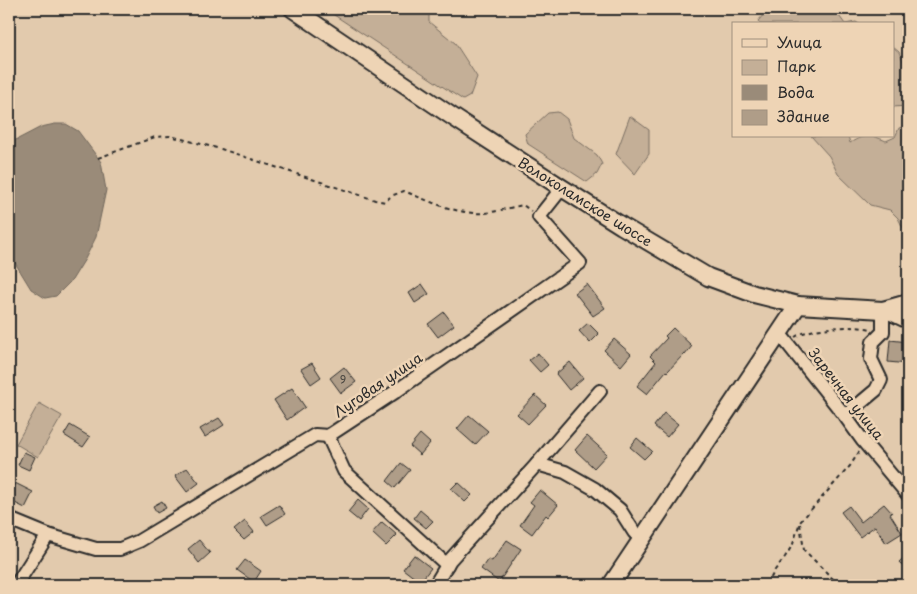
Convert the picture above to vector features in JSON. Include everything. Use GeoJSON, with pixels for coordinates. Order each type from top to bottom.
{"type":"FeatureCollection","features":[{"type":"Feature","properties":{"kind":"main road","name":"Волоколамское шоссе"},"geometry":{"type":"LineString","coordinates":[[294,9],[562,188],[708,277],[754,294],[798,305],[883,310],[908,303]]}},
{"type":"Feature","properties":{"kind":"main road"},"geometry":{"type":"LineString","coordinates":[[611,585],[641,539],[783,339],[798,305]]}},
{"type":"Feature","properties":{"kind":"street"},"geometry":{"type":"LineString","coordinates":[[539,217],[562,188]]}},
{"type":"Feature","properties":{"kind":"street","name":"Луговая улица"},"geometry":{"type":"LineString","coordinates":[[9,519],[48,535],[96,550],[120,550],[139,541],[315,435],[328,436],[395,392],[580,263],[539,217]]}},
{"type":"Feature","properties":{"kind":"street"},"geometry":{"type":"LineString","coordinates":[[845,416],[876,390],[881,380],[872,359],[873,342],[883,332],[883,310],[908,322]]}},
{"type":"Feature","properties":{"kind":"street","name":"Заречная улица"},"geometry":{"type":"LineString","coordinates":[[783,339],[863,441],[908,494]]}},
{"type":"Feature","properties":{"kind":"street"},"geometry":{"type":"LineString","coordinates":[[435,585],[447,565],[600,391]]}},
{"type":"Feature","properties":{"kind":"street"},"geometry":{"type":"LineString","coordinates":[[328,436],[344,471],[447,565]]}},
{"type":"Feature","properties":{"kind":"street"},"geometry":{"type":"LineString","coordinates":[[537,464],[565,472],[594,489],[620,510],[634,532],[641,539]]}},
{"type":"Feature","properties":{"kind":"street"},"geometry":{"type":"LineString","coordinates":[[16,585],[48,535]]}},
{"type":"Feature","properties":{"kind":"path"},"geometry":{"type":"LineString","coordinates":[[98,158],[155,137],[170,136],[221,149],[375,200],[385,202],[391,196],[404,191],[453,210],[487,213],[523,205],[539,217]]}},
{"type":"Feature","properties":{"kind":"path"},"geometry":{"type":"LineString","coordinates":[[783,339],[800,333],[826,328],[863,328],[883,332]]}},
{"type":"Feature","properties":{"kind":"path"},"geometry":{"type":"LineString","coordinates":[[767,585],[793,544],[800,522],[850,466],[858,454],[863,441]]}},
{"type":"Feature","properties":{"kind":"path"},"geometry":{"type":"LineString","coordinates":[[800,522],[804,550],[837,585]]}},
{"type":"Feature","properties":{"kind":"green space"},"geometry":{"type":"Polygon","coordinates":[[[325,9],[432,9],[429,13],[429,22],[455,43],[477,77],[470,96],[463,100],[325,9]]]}},
{"type":"Feature","properties":{"kind":"green space"},"geometry":{"type":"Polygon","coordinates":[[[788,9],[834,9],[844,22],[759,22],[765,13],[788,9]]]}},
{"type":"Feature","properties":{"kind":"green space"},"geometry":{"type":"Polygon","coordinates":[[[894,48],[899,52],[908,72],[907,106],[894,107],[894,48]]]}},
{"type":"Feature","properties":{"kind":"green space"},"geometry":{"type":"Polygon","coordinates":[[[558,112],[567,119],[574,138],[597,155],[602,164],[597,174],[587,182],[528,144],[525,134],[548,113],[558,112]]]}},
{"type":"Feature","properties":{"kind":"green space"},"geometry":{"type":"Polygon","coordinates":[[[630,116],[649,130],[649,154],[635,174],[616,154],[630,116]]]}},
{"type":"Feature","properties":{"kind":"green space"},"geometry":{"type":"Polygon","coordinates":[[[908,125],[908,238],[898,218],[890,210],[870,205],[838,174],[829,156],[813,138],[849,138],[850,143],[860,138],[878,138],[886,141],[895,137],[899,128],[908,125]]]}},
{"type":"Feature","properties":{"kind":"green space"},"geometry":{"type":"Polygon","coordinates":[[[39,403],[62,416],[38,457],[16,444],[39,403]]]}},
{"type":"Feature","properties":{"kind":"water"},"geometry":{"type":"Polygon","coordinates":[[[66,124],[78,131],[101,162],[106,190],[96,237],[85,259],[72,280],[56,296],[45,298],[31,289],[9,253],[9,143],[41,127],[66,124]]]}},
{"type":"Feature","properties":{"kind":"building"},"geometry":{"type":"Polygon","coordinates":[[[422,284],[429,294],[415,303],[409,293],[422,284]]]}},
{"type":"Feature","properties":{"kind":"building"},"geometry":{"type":"Polygon","coordinates":[[[587,284],[605,308],[593,316],[575,293],[587,284]]]}},
{"type":"Feature","properties":{"kind":"building"},"geometry":{"type":"Polygon","coordinates":[[[444,312],[454,325],[438,337],[428,324],[444,312]]]}},
{"type":"Feature","properties":{"kind":"building"},"geometry":{"type":"Polygon","coordinates":[[[588,323],[599,334],[590,343],[579,331],[588,323]]]}},
{"type":"Feature","properties":{"kind":"building"},"geometry":{"type":"Polygon","coordinates":[[[673,328],[692,346],[685,355],[666,371],[647,394],[637,386],[656,362],[650,356],[667,338],[665,336],[673,328]]]}},
{"type":"Feature","properties":{"kind":"building"},"geometry":{"type":"Polygon","coordinates":[[[614,339],[631,354],[621,366],[604,350],[614,339]]]}},
{"type":"Feature","properties":{"kind":"building"},"geometry":{"type":"Polygon","coordinates":[[[890,340],[908,342],[908,364],[888,362],[890,340]]]}},
{"type":"Feature","properties":{"kind":"building"},"geometry":{"type":"Polygon","coordinates":[[[538,353],[548,365],[540,372],[529,360],[538,353]]]}},
{"type":"Feature","properties":{"kind":"building"},"geometry":{"type":"Polygon","coordinates":[[[570,362],[583,378],[569,390],[556,374],[570,362]]]}},
{"type":"Feature","properties":{"kind":"building"},"geometry":{"type":"Polygon","coordinates":[[[312,363],[321,377],[311,384],[301,369],[312,363]]]}},
{"type":"Feature","properties":{"kind":"building"},"geometry":{"type":"Polygon","coordinates":[[[344,367],[356,382],[341,393],[330,378],[344,367]]]}},
{"type":"Feature","properties":{"kind":"building"},"geometry":{"type":"Polygon","coordinates":[[[292,388],[305,407],[287,420],[274,400],[292,388]]]}},
{"type":"Feature","properties":{"kind":"building"},"geometry":{"type":"Polygon","coordinates":[[[535,395],[546,405],[528,424],[517,414],[535,395]]]}},
{"type":"Feature","properties":{"kind":"building"},"geometry":{"type":"Polygon","coordinates":[[[664,413],[678,424],[667,437],[654,426],[664,413]]]}},
{"type":"Feature","properties":{"kind":"building"},"geometry":{"type":"Polygon","coordinates":[[[469,415],[488,431],[475,445],[457,429],[469,415]]]}},
{"type":"Feature","properties":{"kind":"building"},"geometry":{"type":"Polygon","coordinates":[[[219,418],[224,425],[205,437],[200,429],[219,418]]]}},
{"type":"Feature","properties":{"kind":"building"},"geometry":{"type":"Polygon","coordinates":[[[70,425],[90,437],[83,447],[64,435],[70,425]]]}},
{"type":"Feature","properties":{"kind":"building"},"geometry":{"type":"Polygon","coordinates":[[[420,434],[430,443],[420,455],[410,446],[420,434]]]}},
{"type":"Feature","properties":{"kind":"building"},"geometry":{"type":"Polygon","coordinates":[[[587,436],[607,454],[594,468],[575,450],[587,436]]]}},
{"type":"Feature","properties":{"kind":"building"},"geometry":{"type":"Polygon","coordinates":[[[637,438],[652,451],[644,459],[630,447],[637,438]]]}},
{"type":"Feature","properties":{"kind":"building"},"geometry":{"type":"Polygon","coordinates":[[[24,452],[35,457],[29,470],[18,465],[24,452]]]}},
{"type":"Feature","properties":{"kind":"building"},"geometry":{"type":"Polygon","coordinates":[[[401,463],[410,470],[395,488],[387,481],[401,463]]]}},
{"type":"Feature","properties":{"kind":"building"},"geometry":{"type":"Polygon","coordinates":[[[187,468],[199,483],[187,492],[175,476],[187,468]]]}},
{"type":"Feature","properties":{"kind":"building"},"geometry":{"type":"Polygon","coordinates":[[[458,482],[472,495],[465,502],[451,489],[458,482]]]}},
{"type":"Feature","properties":{"kind":"building"},"geometry":{"type":"Polygon","coordinates":[[[15,483],[33,492],[25,508],[9,500],[15,483]]]}},
{"type":"Feature","properties":{"kind":"building"},"geometry":{"type":"Polygon","coordinates":[[[540,490],[558,505],[548,517],[546,515],[532,534],[520,525],[534,505],[530,502],[540,490]]]}},
{"type":"Feature","properties":{"kind":"building"},"geometry":{"type":"Polygon","coordinates":[[[358,500],[368,509],[359,521],[348,512],[358,500]]]}},
{"type":"Feature","properties":{"kind":"building"},"geometry":{"type":"Polygon","coordinates":[[[162,501],[166,508],[157,513],[153,506],[162,501]]]}},
{"type":"Feature","properties":{"kind":"building"},"geometry":{"type":"Polygon","coordinates":[[[884,504],[892,513],[890,514],[902,533],[886,543],[875,526],[860,537],[841,512],[849,506],[861,522],[884,504]]]}},
{"type":"Feature","properties":{"kind":"building"},"geometry":{"type":"Polygon","coordinates":[[[279,505],[285,514],[267,525],[261,516],[279,505]]]}},
{"type":"Feature","properties":{"kind":"building"},"geometry":{"type":"Polygon","coordinates":[[[420,510],[433,521],[426,528],[414,518],[420,510]]]}},
{"type":"Feature","properties":{"kind":"building"},"geometry":{"type":"Polygon","coordinates":[[[245,521],[254,532],[244,540],[234,530],[245,521]]]}},
{"type":"Feature","properties":{"kind":"building"},"geometry":{"type":"Polygon","coordinates":[[[382,522],[397,535],[386,546],[372,533],[382,522]]]}},
{"type":"Feature","properties":{"kind":"building"},"geometry":{"type":"Polygon","coordinates":[[[199,540],[210,553],[199,563],[188,549],[199,540]]]}},
{"type":"Feature","properties":{"kind":"building"},"geometry":{"type":"Polygon","coordinates":[[[507,540],[521,549],[499,582],[481,569],[488,559],[492,561],[507,540]]]}},
{"type":"Feature","properties":{"kind":"building"},"geometry":{"type":"Polygon","coordinates":[[[908,554],[908,572],[899,562],[908,554]]]}},
{"type":"Feature","properties":{"kind":"building"},"geometry":{"type":"Polygon","coordinates":[[[414,555],[431,568],[420,582],[403,569],[414,555]]]}},
{"type":"Feature","properties":{"kind":"building"},"geometry":{"type":"Polygon","coordinates":[[[245,560],[261,571],[254,582],[237,570],[245,560]]]}}]}
